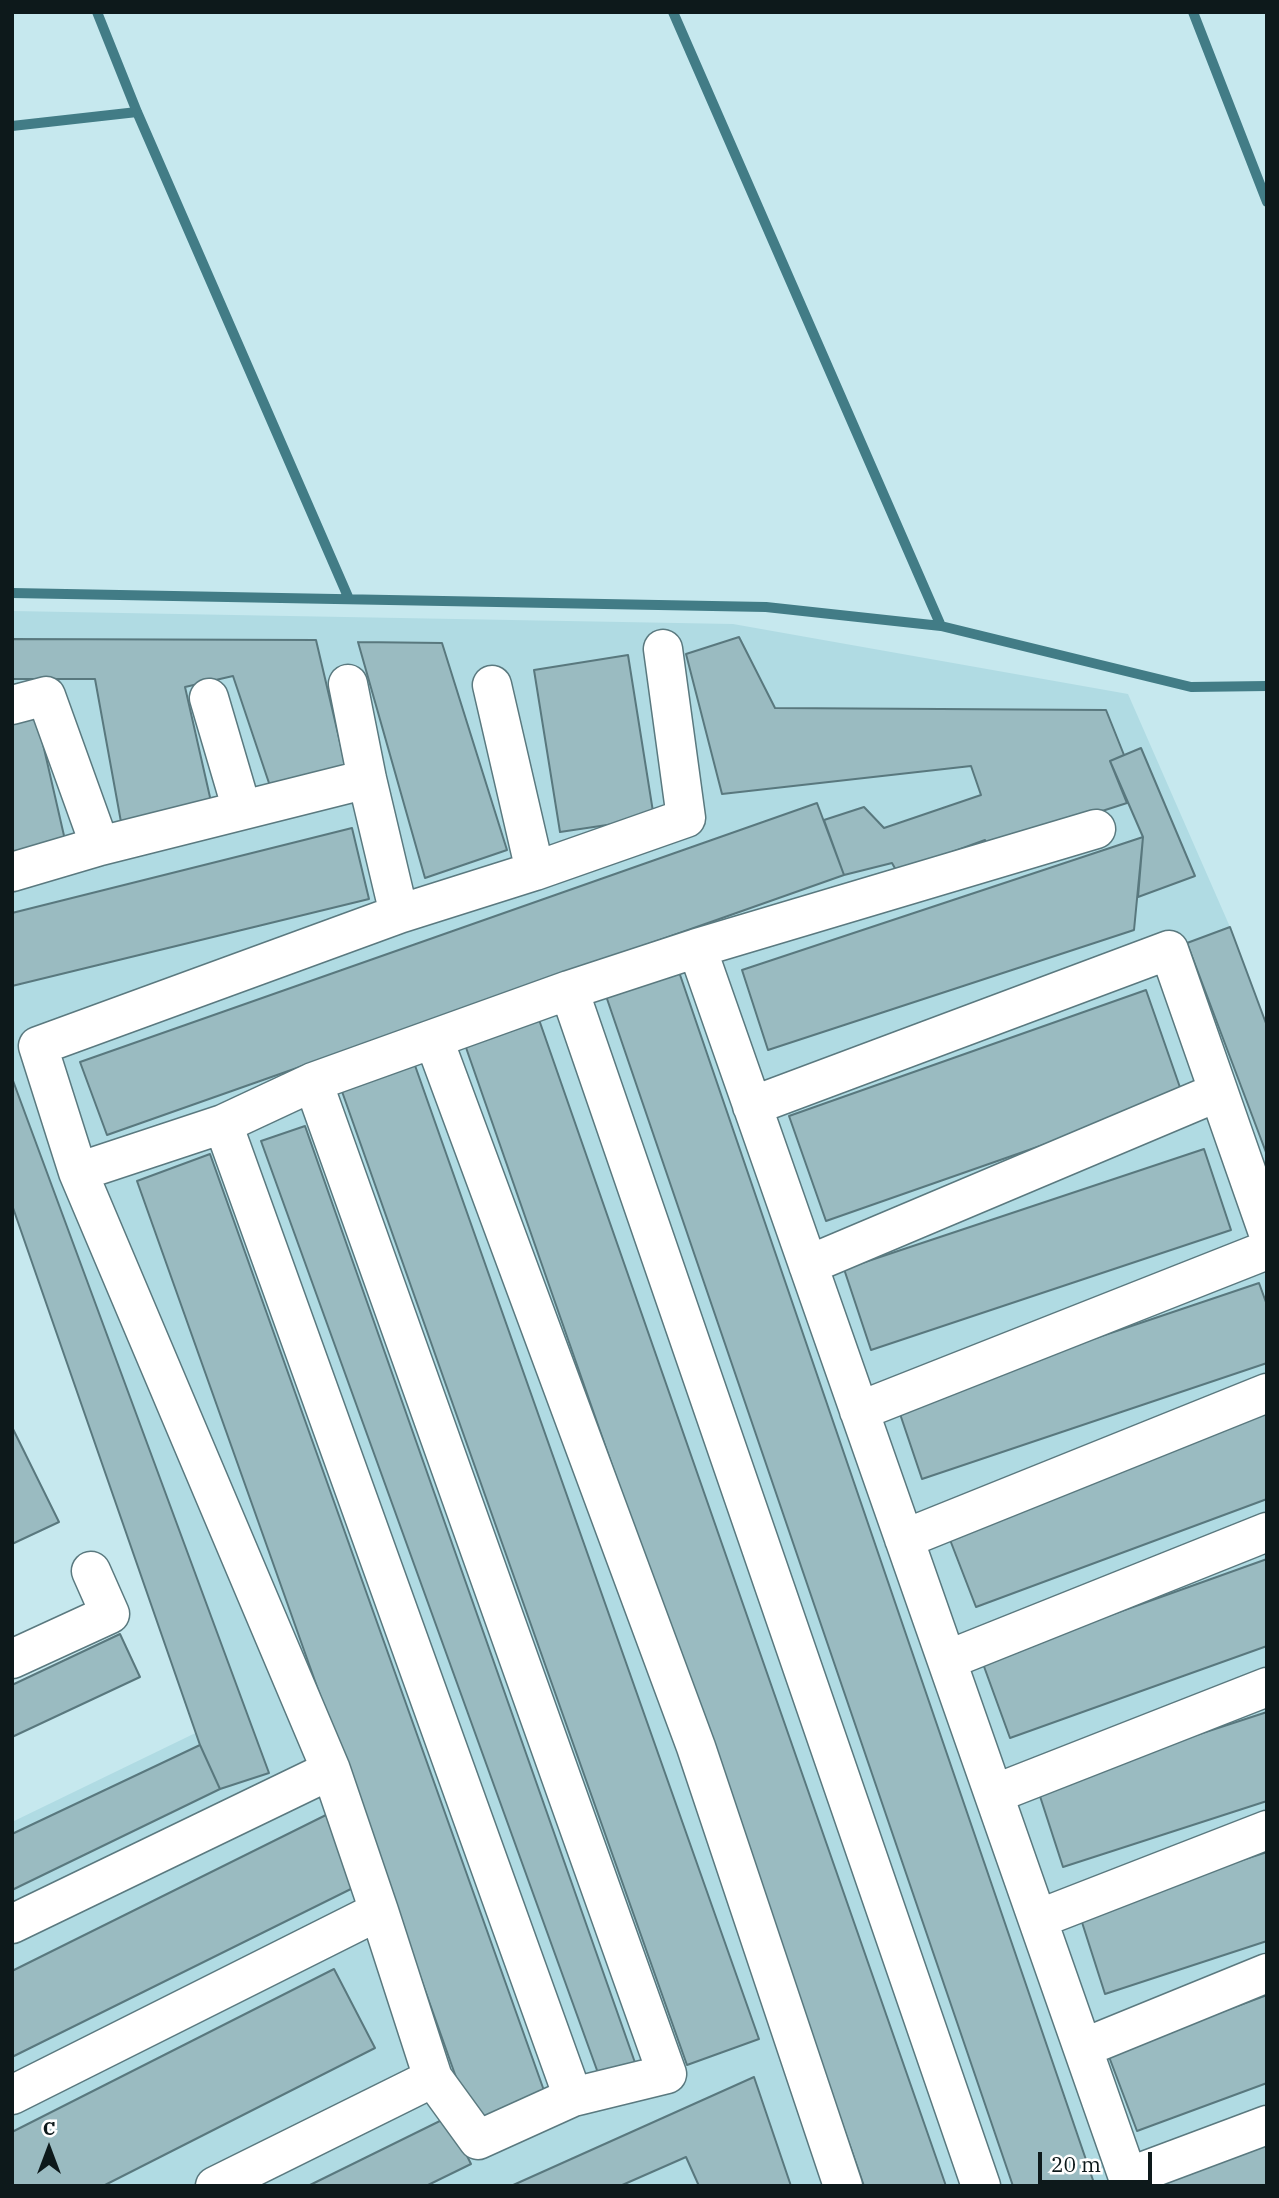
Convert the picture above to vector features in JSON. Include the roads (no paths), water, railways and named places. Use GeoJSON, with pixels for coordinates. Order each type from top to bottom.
{"type":"FeatureCollection","features":[{"type":"Feature","properties":{"kind":"lane"},"geometry":{"type":"LineString","coordinates":[[313,1082],[667,2074],[573,2097],[478,2140],[433,2078],[331,1770],[78,1172],[38,1046],[399,914],[535,871],[686,818],[663,649]]}},
{"type":"Feature","properties":{"kind":"lane"},"geometry":{"type":"LineString","coordinates":[[348,684],[399,914]]}},
{"type":"Feature","properties":{"kind":"lane"},"geometry":{"type":"LineString","coordinates":[[492,685],[535,871]]}},
{"type":"Feature","properties":{"kind":"lane"},"geometry":{"type":"LineString","coordinates":[[12,705],[46,696],[100,846]]}},
{"type":"Feature","properties":{"kind":"lane"},"geometry":{"type":"LineString","coordinates":[[209,698],[242,810]]}},
{"type":"Feature","properties":{"kind":"lane"},"geometry":{"type":"LineString","coordinates":[[12,872],[100,846],[367,779]]}},
{"type":"Feature","properties":{"kind":"lane"},"geometry":{"type":"LineString","coordinates":[[78,1172],[223,1124],[313,1082],[569,990],[697,948],[1096,828]]}},
{"type":"Feature","properties":{"kind":"lane"},"geometry":{"type":"LineString","coordinates":[[697,948],[1130,2182],[1267,2125]]}},
{"type":"Feature","properties":{"kind":"lane"},"geometry":{"type":"LineString","coordinates":[[752,1106],[1169,950],[1267,1230]]}},
{"type":"Feature","properties":{"kind":"lane"},"geometry":{"type":"LineString","coordinates":[[569,990],[981,2186]]}},
{"type":"Feature","properties":{"kind":"lane"},"geometry":{"type":"LineString","coordinates":[[435,1040],[696,1747],[843,2186]]}},
{"type":"Feature","properties":{"kind":"lane"},"geometry":{"type":"LineString","coordinates":[[808,1265],[1218,1092]]}},
{"type":"Feature","properties":{"kind":"lane"},"geometry":{"type":"LineString","coordinates":[[223,1124],[573,2097]]}},
{"type":"Feature","properties":{"kind":"lane"},"geometry":{"type":"LineString","coordinates":[[859,1411],[1267,1250]]}},
{"type":"Feature","properties":{"kind":"lane"},"geometry":{"type":"LineString","coordinates":[[904,1539],[1267,1394]]}},
{"type":"Feature","properties":{"kind":"lane"},"geometry":{"type":"LineString","coordinates":[[947,1660],[1267,1532]]}},
{"type":"Feature","properties":{"kind":"lane"},"geometry":{"type":"LineString","coordinates":[[12,1659],[110,1614],[91,1571]]}},
{"type":"Feature","properties":{"kind":"lane"},"geometry":{"type":"LineString","coordinates":[[994,1794],[1267,1687]]}},
{"type":"Feature","properties":{"kind":"lane"},"geometry":{"type":"LineString","coordinates":[[12,1924],[331,1770]]}},
{"type":"Feature","properties":{"kind":"lane"},"geometry":{"type":"LineString","coordinates":[[1038,1919],[1267,1830]]}},
{"type":"Feature","properties":{"kind":"lane"},"geometry":{"type":"LineString","coordinates":[[12,2095],[379,1911]]}},
{"type":"Feature","properties":{"kind":"lane"},"geometry":{"type":"LineString","coordinates":[[1083,2048],[1267,1973]]}},
{"type":"Feature","properties":{"kind":"lane"},"geometry":{"type":"LineString","coordinates":[[215,2186],[433,2078]]}},
{"type":"Feature","properties":{"kind":"waterway"},"geometry":{"type":"LineString","coordinates":[[97,12],[137,112],[349,599]]}},
{"type":"Feature","properties":{"kind":"waterway"},"geometry":{"type":"LineString","coordinates":[[673,12],[941,626]]}},
{"type":"Feature","properties":{"kind":"waterway"},"geometry":{"type":"LineString","coordinates":[[1193,12],[1267,202]]}},
{"type":"Feature","properties":{"kind":"waterway"},"geometry":{"type":"LineString","coordinates":[[12,126],[137,112]]}},
{"type":"Feature","properties":{"kind":"waterway"},"geometry":{"type":"LineString","coordinates":[[12,593],[766,607],[941,626],[1191,687],[1267,686]]}}]}
